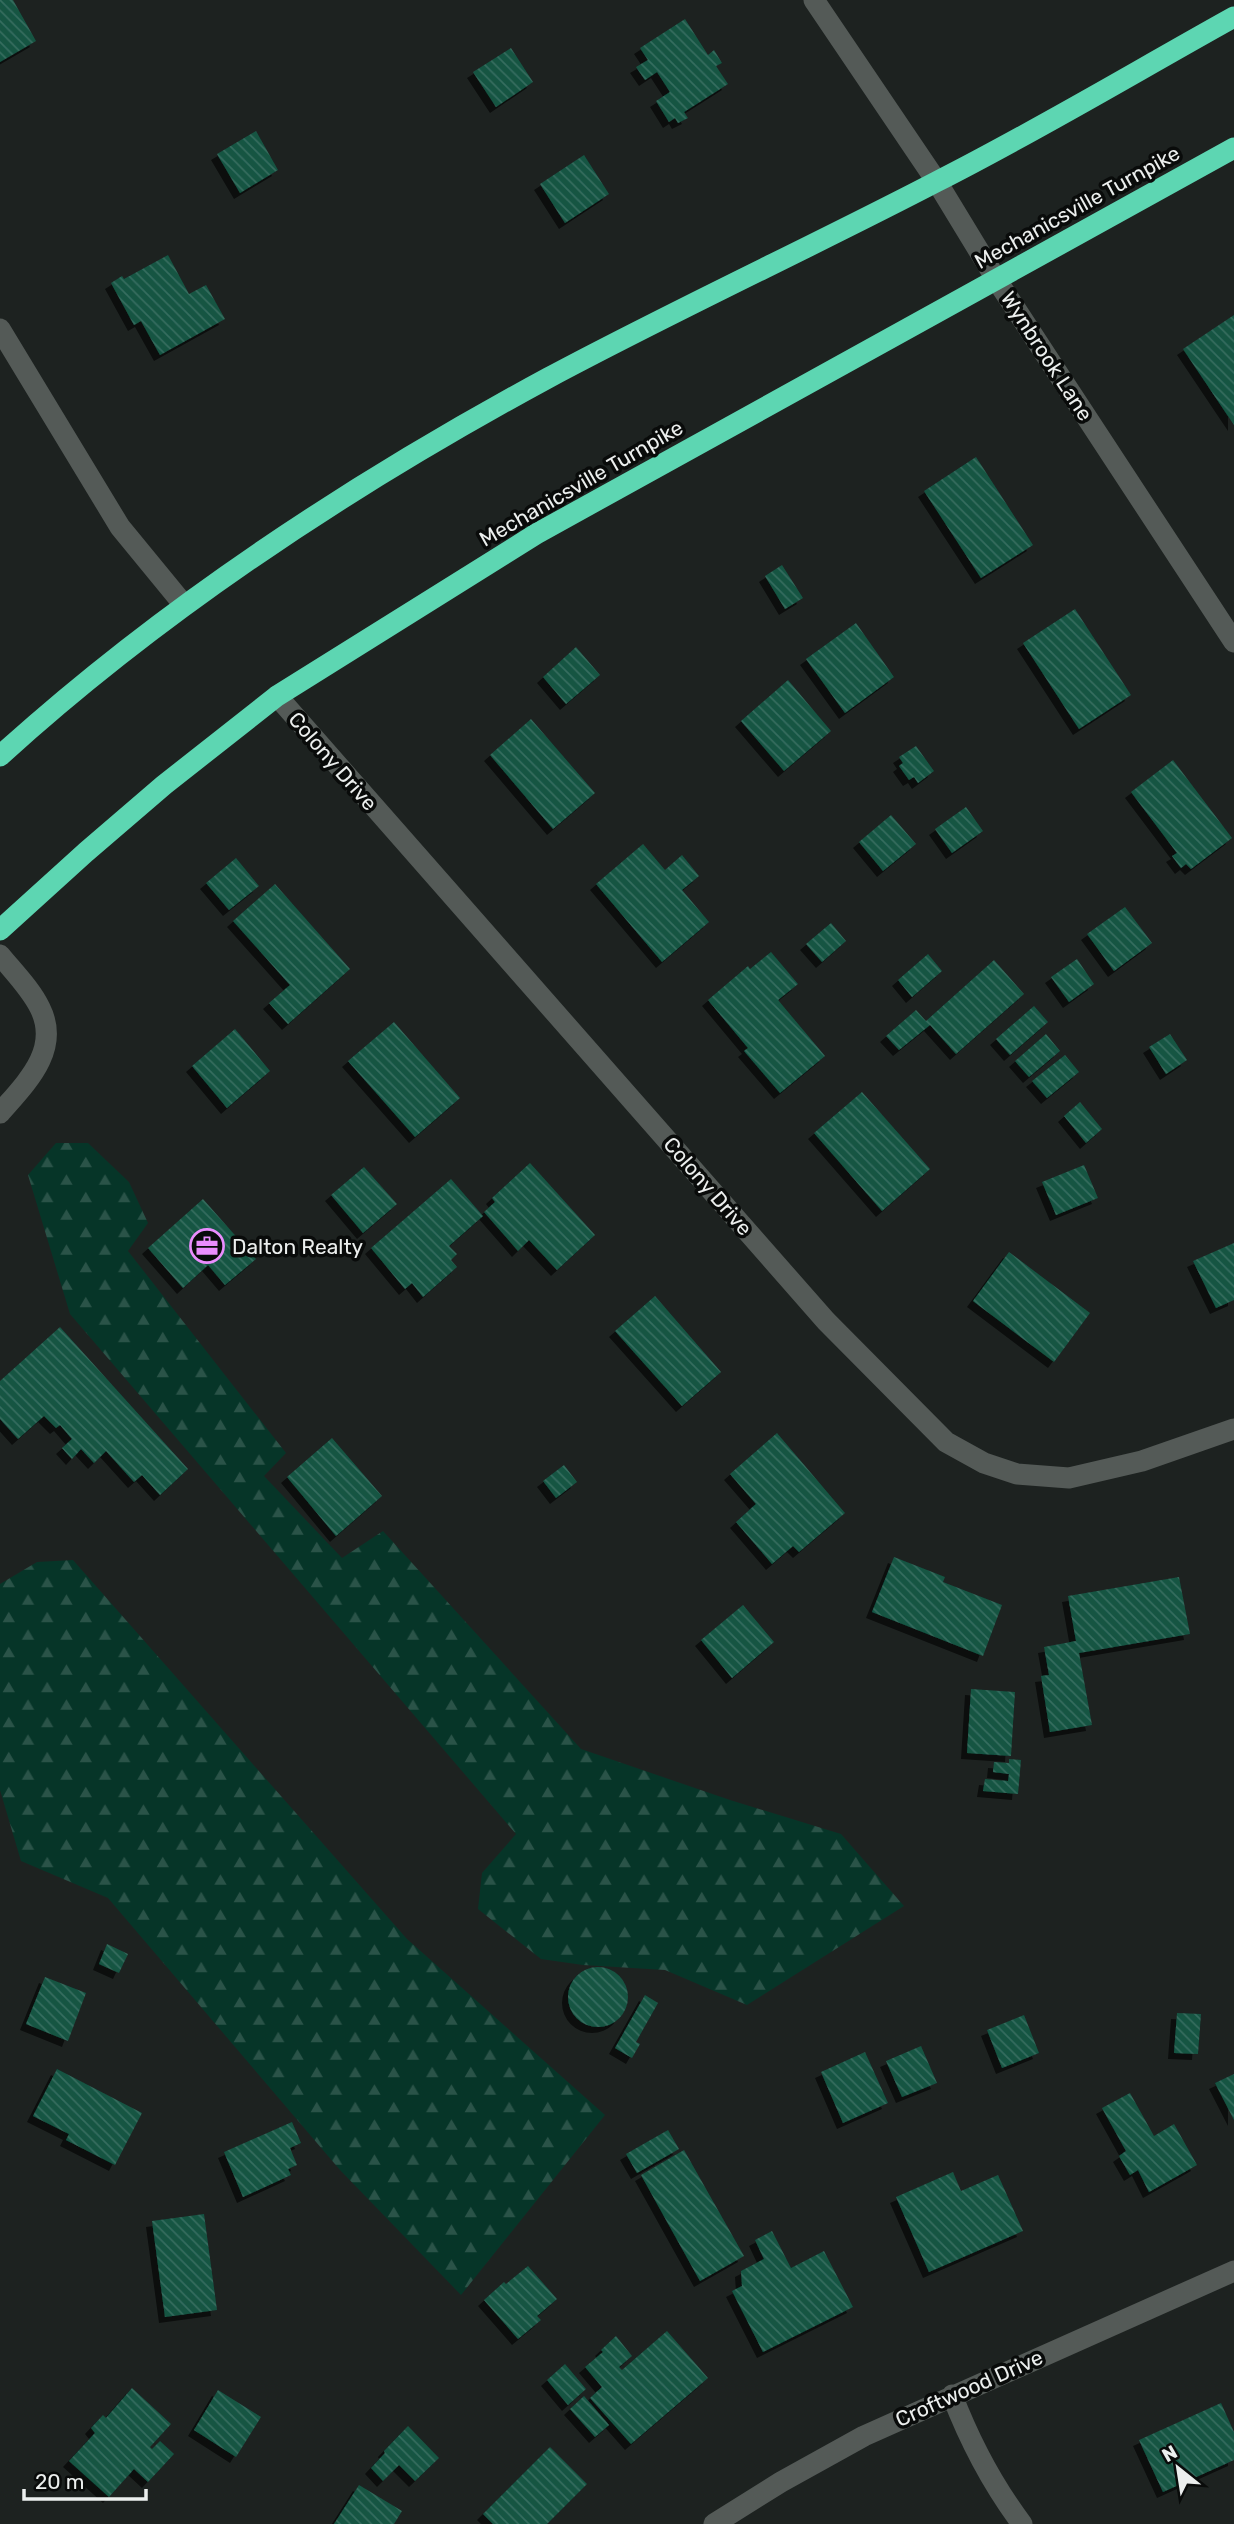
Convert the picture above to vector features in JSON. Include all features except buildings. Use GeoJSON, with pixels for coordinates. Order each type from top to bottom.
{"type":"FeatureCollection","features":[{"type":"Feature","properties":{"kind":"highway"},"geometry":{"type":"LineString","coordinates":[[0,756],[53,709],[184,605],[286,534],[413,454],[546,379],[937,182],[1234,17]]}},
{"type":"Feature","properties":{"kind":"highway","name":"Mechanicsville Turnpike"},"geometry":{"type":"LineString","coordinates":[[0,930],[154,794],[277,696],[536,534],[1234,148]]}},
{"type":"Feature","properties":{"kind":"street","name":"Wynbrook Lane"},"geometry":{"type":"LineString","coordinates":[[814,0],[937,182],[996,279],[1234,642]]}},
{"type":"Feature","properties":{"kind":"street"},"geometry":{"type":"LineString","coordinates":[[0,329],[120,527],[184,605]]}},
{"type":"Feature","properties":{"kind":"street","name":"Colony Drive"},"geometry":{"type":"LineString","coordinates":[[277,696],[826,1321],[946,1442],[984,1463],[1017,1474],[1069,1478],[1142,1461],[1234,1429]]}},
{"type":"Feature","properties":{"kind":"street"},"geometry":{"type":"LineString","coordinates":[[0,955],[40,1007],[47,1030],[44,1055],[27,1082],[0,1113]]}},
{"type":"Feature","properties":{"kind":"street","name":"Croftwood Drive"},"geometry":{"type":"LineString","coordinates":[[714,2524],[780,2482],[864,2436],[1234,2271]]}},
{"type":"Feature","properties":{"kind":"street"},"geometry":{"type":"LineString","coordinates":[[952,2395],[966,2432],[997,2490],[1022,2524]]}},
{"type":"Feature","properties":{"kind":"green space"},"geometry":{"type":"Polygon","coordinates":[[[56,1143],[88,1143],[129,1182],[148,1223],[128,1251],[286,1453],[264,1476],[342,1558],[383,1531],[581,1749],[730,1800],[841,1834],[904,1906],[747,2005],[665,1970],[583,1965],[541,1959],[478,1909],[482,1873],[516,1834],[70,1314],[28,1175],[56,1143]]]}},
{"type":"Feature","properties":{"kind":"green space"},"geometry":{"type":"Polygon","coordinates":[[[73,1560],[407,1939],[605,2115],[461,2295],[340,2170],[108,1898],[21,1861],[0,1790],[0,1584],[37,1562],[73,1560]]]}},
{"type":"Feature","properties":{"kind":"place","name":"Dalton Realty"},"geometry":{"type":"Point","coordinates":[207,1246]}}]}
